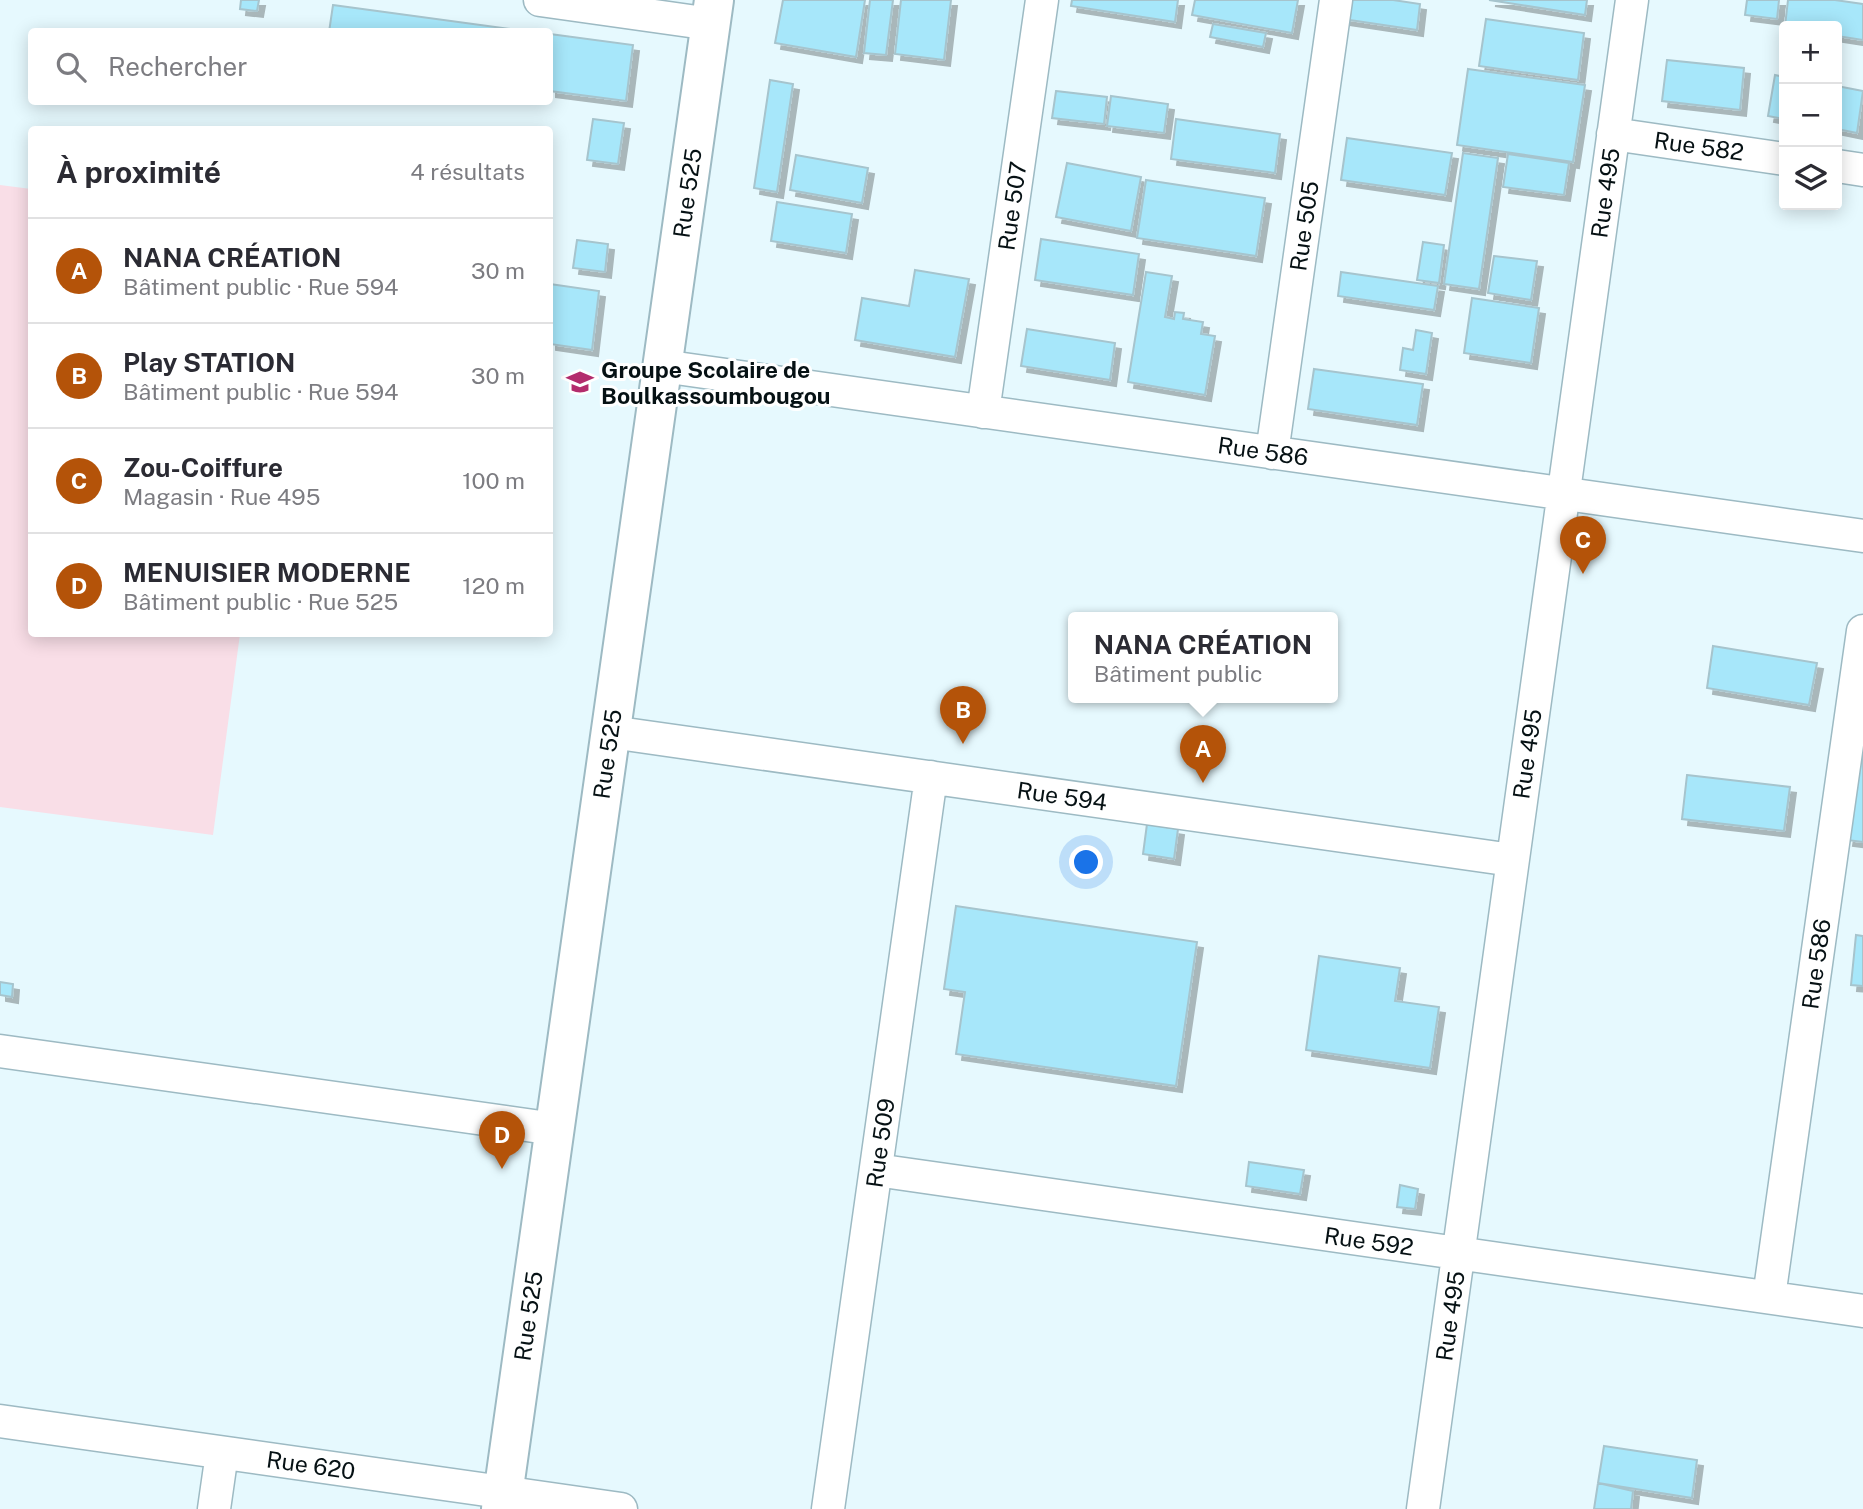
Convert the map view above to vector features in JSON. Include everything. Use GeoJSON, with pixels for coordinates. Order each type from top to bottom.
{"type":"FeatureCollection","features":[{"type":"Feature","properties":{"kind":"street"},"geometry":{"type":"LineString","coordinates":[[540,0],[713,12]]}},
{"type":"Feature","properties":{"kind":"street","name":"Rue 507"},"geometry":{"type":"LineString","coordinates":[[983,412],[1042,0]]}},
{"type":"Feature","properties":{"kind":"street","name":"Rue 505"},"geometry":{"type":"LineString","coordinates":[[1272,453],[1336,0]]}},
{"type":"Feature","properties":{"kind":"street","name":"Rue 495"},"geometry":{"type":"LineString","coordinates":[[1423,1509],[1632,0]]}},
{"type":"Feature","properties":{"kind":"street","name":"Rue 525"},"geometry":{"type":"LineString","coordinates":[[502,1501],[713,12]]}},
{"type":"Feature","properties":{"kind":"street","name":"Rue 582"},"geometry":{"type":"LineString","coordinates":[[1613,134],[1779,158]]}},
{"type":"Feature","properties":{"kind":"street"},"geometry":{"type":"LineString","coordinates":[[1842,167],[1863,170]]}},
{"type":"Feature","properties":{"kind":"street","name":"Rue 586"},"geometry":{"type":"LineString","coordinates":[[662,366],[1863,536]]}},
{"type":"Feature","properties":{"kind":"street","name":"Rue 586"},"geometry":{"type":"LineString","coordinates":[[1769,1297],[1863,631]]}},
{"type":"Feature","properties":{"kind":"street","name":"Rue 594"},"geometry":{"type":"LineString","coordinates":[[611,732],[1513,860]]}},
{"type":"Feature","properties":{"kind":"street","name":"Rue 509"},"geometry":{"type":"LineString","coordinates":[[828,1509],[931,777]]}},
{"type":"Feature","properties":{"kind":"street"},"geometry":{"type":"LineString","coordinates":[[0,1051],[555,1129]]}},
{"type":"Feature","properties":{"kind":"street","name":"Rue 592"},"geometry":{"type":"LineString","coordinates":[[876,1170],[1863,1311]]}},
{"type":"Feature","properties":{"kind":"street","name":"Rue 620"},"geometry":{"type":"LineString","coordinates":[[0,1421],[222,1453],[502,1501],[621,1509]]}},
{"type":"Feature","properties":{"kind":"street"},"geometry":{"type":"LineString","coordinates":[[214,1509],[222,1453]]}},
{"type":"Feature","properties":{"kind":"shaded area"},"geometry":{"type":"Polygon","coordinates":[[[0,185],[28,189],[28,637],[240,637],[213,835],[0,807],[0,185]]]}},
{"type":"Feature","properties":{"kind":"building"},"geometry":{"type":"Polygon","coordinates":[[[241,0],[259,0],[257,11],[240,9],[241,0]]]}},
{"type":"Feature","properties":{"kind":"building"},"geometry":{"type":"Polygon","coordinates":[[[783,0],[865,0],[856,57],[775,43],[783,0]]]}},
{"type":"Feature","properties":{"kind":"building"},"geometry":{"type":"Polygon","coordinates":[[[870,0],[893,0],[886,55],[864,53],[870,0]]]}},
{"type":"Feature","properties":{"kind":"building"},"geometry":{"type":"Polygon","coordinates":[[[901,0],[951,0],[944,60],[895,54],[901,0]]]}},
{"type":"Feature","properties":{"kind":"building"},"geometry":{"type":"Polygon","coordinates":[[[1072,0],[1178,0],[1175,22],[1071,6],[1072,0]]]}},
{"type":"Feature","properties":{"kind":"building"},"geometry":{"type":"Polygon","coordinates":[[[1195,0],[1298,0],[1292,33],[1192,15],[1195,0]]]}},
{"type":"Feature","properties":{"kind":"building"},"geometry":{"type":"Polygon","coordinates":[[[1346,0],[1393,0],[1420,4],[1417,30],[1343,19],[1346,0]]]}},
{"type":"Feature","properties":{"kind":"building"},"geometry":{"type":"Polygon","coordinates":[[[1489,0],[1587,0],[1585,15],[1489,0]]]}},
{"type":"Feature","properties":{"kind":"building"},"geometry":{"type":"Polygon","coordinates":[[[1747,0],[1779,0],[1777,19],[1745,15],[1747,0]]]}},
{"type":"Feature","properties":{"kind":"building"},"geometry":{"type":"Polygon","coordinates":[[[1788,0],[1835,0],[1863,4],[1863,40],[1842,37],[1842,21],[1786,21],[1788,0]]]}},
{"type":"Feature","properties":{"kind":"building"},"geometry":{"type":"Polygon","coordinates":[[[333,5],[503,28],[330,28],[333,5]]]}},
{"type":"Feature","properties":{"kind":"building"},"geometry":{"type":"Polygon","coordinates":[[[1486,19],[1584,33],[1578,80],[1479,66],[1486,19]]]}},
{"type":"Feature","properties":{"kind":"building"},"geometry":{"type":"Polygon","coordinates":[[[1213,24],[1266,33],[1263,47],[1210,37],[1213,24]]]}},
{"type":"Feature","properties":{"kind":"building"},"geometry":{"type":"Polygon","coordinates":[[[553,34],[633,45],[626,101],[553,91],[553,34]]]}},
{"type":"Feature","properties":{"kind":"building"},"geometry":{"type":"Polygon","coordinates":[[[1667,60],[1744,68],[1740,110],[1662,101],[1667,60]]]}},
{"type":"Feature","properties":{"kind":"building"},"geometry":{"type":"Polygon","coordinates":[[[1468,69],[1585,85],[1573,162],[1457,145],[1468,69]]]}},
{"type":"Feature","properties":{"kind":"building"},"geometry":{"type":"Polygon","coordinates":[[[1775,75],[1779,76],[1779,118],[1768,116],[1775,75]]]}},
{"type":"Feature","properties":{"kind":"building"},"geometry":{"type":"Polygon","coordinates":[[[770,80],[793,84],[777,192],[754,188],[770,80]]]}},
{"type":"Feature","properties":{"kind":"building"},"geometry":{"type":"Polygon","coordinates":[[[1842,87],[1863,91],[1857,133],[1842,130],[1842,87]]]}},
{"type":"Feature","properties":{"kind":"building"},"geometry":{"type":"Polygon","coordinates":[[[1056,91],[1107,97],[1104,124],[1052,118],[1056,91]]]}},
{"type":"Feature","properties":{"kind":"building"},"geometry":{"type":"Polygon","coordinates":[[[1111,96],[1168,104],[1164,133],[1107,126],[1111,96]]]}},
{"type":"Feature","properties":{"kind":"building"},"geometry":{"type":"Polygon","coordinates":[[[593,119],[624,123],[618,164],[587,160],[593,119]]]}},
{"type":"Feature","properties":{"kind":"building"},"geometry":{"type":"Polygon","coordinates":[[[1176,119],[1280,134],[1275,173],[1171,159],[1176,119]]]}},
{"type":"Feature","properties":{"kind":"building"},"geometry":{"type":"Polygon","coordinates":[[[1347,138],[1452,153],[1445,195],[1341,180],[1347,138]]]}},
{"type":"Feature","properties":{"kind":"building"},"geometry":{"type":"Polygon","coordinates":[[[1463,153],[1498,158],[1479,289],[1444,284],[1463,153]]]}},
{"type":"Feature","properties":{"kind":"building"},"geometry":{"type":"Polygon","coordinates":[[[1508,154],[1569,163],[1564,195],[1503,187],[1508,154]]]}},
{"type":"Feature","properties":{"kind":"building"},"geometry":{"type":"Polygon","coordinates":[[[796,155],[868,168],[862,203],[790,190],[796,155]]]}},
{"type":"Feature","properties":{"kind":"building"},"geometry":{"type":"Polygon","coordinates":[[[1067,163],[1141,177],[1131,231],[1056,217],[1067,163]]]}},
{"type":"Feature","properties":{"kind":"building"},"geometry":{"type":"Polygon","coordinates":[[[1146,180],[1265,198],[1256,256],[1137,238],[1146,180]]]}},
{"type":"Feature","properties":{"kind":"building"},"geometry":{"type":"Polygon","coordinates":[[[777,202],[852,214],[846,253],[771,241],[777,202]]]}},
{"type":"Feature","properties":{"kind":"building"},"geometry":{"type":"Polygon","coordinates":[[[1041,239],[1139,254],[1133,295],[1035,280],[1041,239]]]}},
{"type":"Feature","properties":{"kind":"building"},"geometry":{"type":"Polygon","coordinates":[[[577,240],[608,244],[605,272],[573,268],[577,240]]]}},
{"type":"Feature","properties":{"kind":"building"},"geometry":{"type":"Polygon","coordinates":[[[1423,242],[1444,245],[1439,283],[1417,280],[1423,242]]]}},
{"type":"Feature","properties":{"kind":"building"},"geometry":{"type":"Polygon","coordinates":[[[1494,256],[1537,261],[1531,300],[1488,293],[1494,256]]]}},
{"type":"Feature","properties":{"kind":"building"},"geometry":{"type":"Polygon","coordinates":[[[915,270],[969,279],[955,357],[855,340],[862,298],[909,306],[915,270]]]}},
{"type":"Feature","properties":{"kind":"building"},"geometry":{"type":"Polygon","coordinates":[[[1146,272],[1172,276],[1165,317],[1174,319],[1175,312],[1184,313],[1183,319],[1203,322],[1201,334],[1215,336],[1205,395],[1128,382],[1146,272]]]}},
{"type":"Feature","properties":{"kind":"building"},"geometry":{"type":"Polygon","coordinates":[[[1341,272],[1438,286],[1434,310],[1338,296],[1341,272]]]}},
{"type":"Feature","properties":{"kind":"building"},"geometry":{"type":"Polygon","coordinates":[[[553,284],[599,291],[592,350],[553,344],[553,284]]]}},
{"type":"Feature","properties":{"kind":"building"},"geometry":{"type":"Polygon","coordinates":[[[1472,298],[1539,308],[1531,363],[1464,353],[1472,298]]]}},
{"type":"Feature","properties":{"kind":"building"},"geometry":{"type":"Polygon","coordinates":[[[1027,329],[1115,343],[1110,380],[1021,366],[1027,329]]]}},
{"type":"Feature","properties":{"kind":"building"},"geometry":{"type":"Polygon","coordinates":[[[1416,330],[1432,333],[1426,374],[1400,370],[1403,348],[1413,350],[1416,330]]]}},
{"type":"Feature","properties":{"kind":"building"},"geometry":{"type":"Polygon","coordinates":[[[1314,369],[1423,384],[1417,425],[1308,409],[1314,369]]]}},
{"type":"Feature","properties":{"kind":"building"},"geometry":{"type":"Polygon","coordinates":[[[1713,646],[1817,663],[1809,705],[1707,688],[1713,646]]]}},
{"type":"Feature","properties":{"kind":"building"},"geometry":{"type":"Polygon","coordinates":[[[1863,736],[1863,842],[1847,840],[1863,736]]]}},
{"type":"Feature","properties":{"kind":"building"},"geometry":{"type":"Polygon","coordinates":[[[1687,775],[1790,787],[1784,831],[1682,819],[1687,775]]]}},
{"type":"Feature","properties":{"kind":"building"},"geometry":{"type":"Polygon","coordinates":[[[1147,824],[1178,829],[1174,859],[1143,854],[1147,824]]]}},
{"type":"Feature","properties":{"kind":"building"},"geometry":{"type":"Polygon","coordinates":[[[956,906],[1197,942],[1176,1086],[956,1054],[965,992],[944,989],[956,906]]]}},
{"type":"Feature","properties":{"kind":"building"},"geometry":{"type":"Polygon","coordinates":[[[1856,935],[1863,936],[1863,986],[1851,985],[1856,935]]]}},
{"type":"Feature","properties":{"kind":"building"},"geometry":{"type":"Polygon","coordinates":[[[1319,956],[1400,968],[1395,1001],[1439,1007],[1430,1068],[1306,1050],[1319,956]]]}},
{"type":"Feature","properties":{"kind":"building"},"geometry":{"type":"Polygon","coordinates":[[[0,982],[13,984],[12,997],[0,995],[0,982]]]}},
{"type":"Feature","properties":{"kind":"building"},"geometry":{"type":"Polygon","coordinates":[[[1249,1162],[1304,1170],[1300,1194],[1246,1186],[1249,1162]]]}},
{"type":"Feature","properties":{"kind":"building"},"geometry":{"type":"Polygon","coordinates":[[[1400,1185],[1418,1189],[1415,1209],[1397,1207],[1400,1185]]]}},
{"type":"Feature","properties":{"kind":"building"},"geometry":{"type":"Polygon","coordinates":[[[1604,1446],[1697,1460],[1692,1498],[1598,1483],[1604,1446]]]}},
{"type":"Feature","properties":{"kind":"building"},"geometry":{"type":"Polygon","coordinates":[[[1598,1483],[1633,1491],[1631,1509],[1594,1509],[1598,1483]]]}},
{"type":"Feature","properties":{"kind":"place","name":"Groupe Scolaire de Boulkassoumbougou"},"geometry":{"type":"Point","coordinates":[580,382]}},
{"type":"Feature","properties":{"kind":"place","name":"Zou-Coiffure"},"geometry":{"type":"Point","coordinates":[1583,574]}},
{"type":"Feature","properties":{"kind":"place","name":"Play STATION"},"geometry":{"type":"Point","coordinates":[963,744]}},
{"type":"Feature","properties":{"kind":"place","name":"NANA CRÉATION"},"geometry":{"type":"Point","coordinates":[1203,783]}},
{"type":"Feature","properties":{"kind":"place","name":"MENUISIER MODERNE"},"geometry":{"type":"Point","coordinates":[502,1169]}}]}
